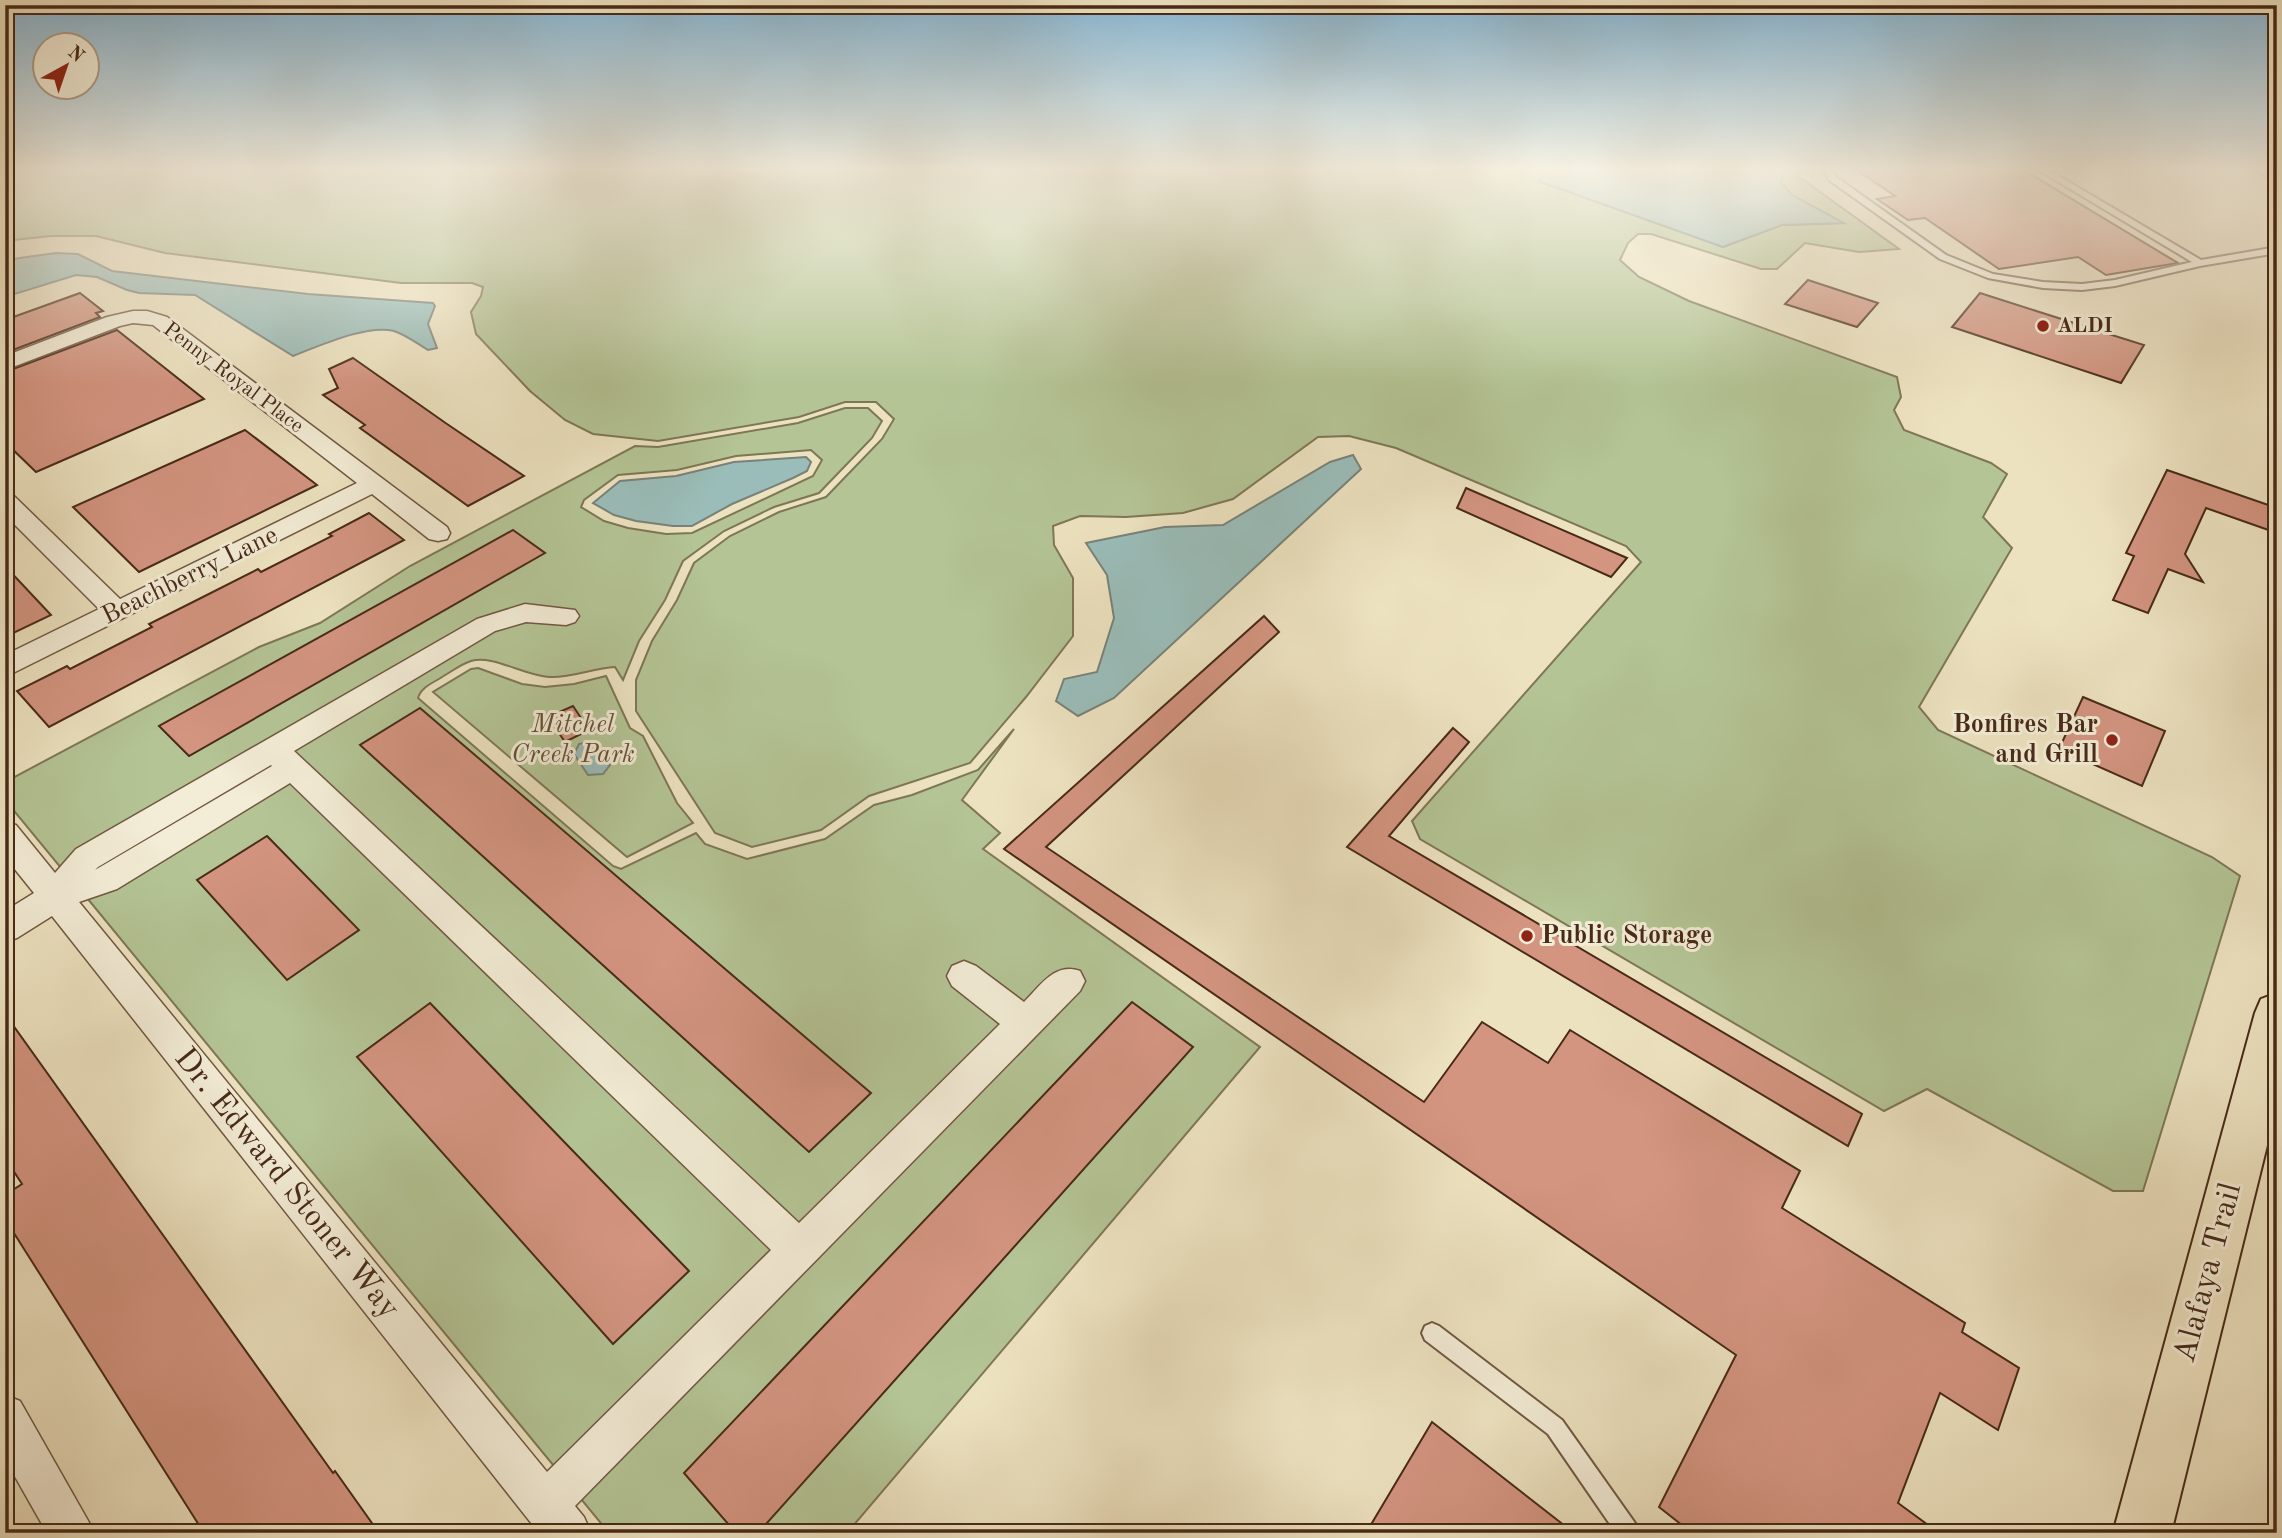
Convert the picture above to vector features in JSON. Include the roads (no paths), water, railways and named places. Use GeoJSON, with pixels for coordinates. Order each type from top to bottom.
{"type":"FeatureCollection","features":[{"type":"Feature","properties":{"kind":"main road","name":"Alafaya Trail"},"geometry":{"type":"LineString","coordinates":[[2142,1533],[2277,1013]]}},
{"type":"Feature","properties":{"kind":"street","name":"Penny Royal Place"},"geometry":{"type":"LineString","coordinates":[[5,364],[114,321],[147,317],[160,321],[438,533]]}},
{"type":"Feature","properties":{"kind":"street","name":"Beachberry Lane"},"geometry":{"type":"LineString","coordinates":[[5,667],[374,484]]}},
{"type":"Feature","properties":{"kind":"street"},"geometry":{"type":"LineString","coordinates":[[8,507],[117,611]]}},
{"type":"Feature","properties":{"kind":"street"},"geometry":{"type":"LineString","coordinates":[[5,928],[55,897],[106,880],[175,823],[282,758],[486,625],[525,613],[566,616]]}},
{"type":"Feature","properties":{"kind":"street"},"geometry":{"type":"LineString","coordinates":[[282,758],[799,1250]]}},
{"type":"Feature","properties":{"kind":"street","name":"Dr. Edward Stoner Way"},"geometry":{"type":"LineString","coordinates":[[5,834],[557,1519]]}},
{"type":"Feature","properties":{"kind":"street"},"geometry":{"type":"LineString","coordinates":[[964,976],[1025,1023]]}},
{"type":"Feature","properties":{"kind":"street"},"geometry":{"type":"LineString","coordinates":[[557,1519],[799,1250],[1068,981]]}},
{"type":"Feature","properties":{"kind":"street"},"geometry":{"type":"LineString","coordinates":[[5,1416],[72,1533]]}},
{"type":"Feature","properties":{"kind":"lane"},"geometry":{"type":"LineString","coordinates":[[1920,241],[1943,257],[1991,276],[2043,285],[2082,287],[2115,283],[2200,263],[2277,250]]}},
{"type":"Feature","properties":{"kind":"lane"},"geometry":{"type":"LineString","coordinates":[[2162,241],[2200,263]]}},
{"type":"Feature","properties":{"kind":"lane"},"geometry":{"type":"LineString","coordinates":[[1432,1333],[1555,1427],[1631,1533]]}},
{"type":"Feature","properties":{"kind":"water"},"geometry":{"type":"Polygon","coordinates":[[[1706,241],[1740,241],[1723,247],[1706,241]]]}},
{"type":"Feature","properties":{"kind":"water"},"geometry":{"type":"Polygon","coordinates":[[[56,253],[78,254],[112,271],[308,294],[433,303],[435,306],[428,324],[437,348],[428,350],[394,331],[383,330],[343,337],[293,356],[195,295],[139,293],[97,277],[76,275],[5,297],[5,260],[56,253]]]}},
{"type":"Feature","properties":{"kind":"water"},"geometry":{"type":"Polygon","coordinates":[[[1353,455],[1361,469],[1114,698],[1078,716],[1056,701],[1064,679],[1097,672],[1114,618],[1107,575],[1086,543],[1165,527],[1223,525],[1330,462],[1353,455]]]}},
{"type":"Feature","properties":{"kind":"water"},"geometry":{"type":"Polygon","coordinates":[[[806,457],[811,462],[807,471],[732,504],[692,526],[636,521],[614,515],[593,503],[620,481],[676,476],[734,462],[806,457]]]}},
{"type":"Feature","properties":{"kind":"water"},"geometry":{"type":"Polygon","coordinates":[[[596,743],[609,762],[610,765],[603,774],[588,775],[574,754],[579,744],[596,743]]]}},
{"type":"Feature","properties":{"kind":"place","name":"ALDI"},"geometry":{"type":"Point","coordinates":[2043,326]}},
{"type":"Feature","properties":{"kind":"place","name":"Bonfires Bar and Grill"},"geometry":{"type":"Point","coordinates":[2112,740]}},
{"type":"Feature","properties":{"kind":"place","name":"Public Storage"},"geometry":{"type":"Point","coordinates":[1527,936]}},
{"type":"Feature","properties":{"kind":"park label","name":"Mitchel Creek Park"},"geometry":{"type":"Point","coordinates":[573,740]}}]}
